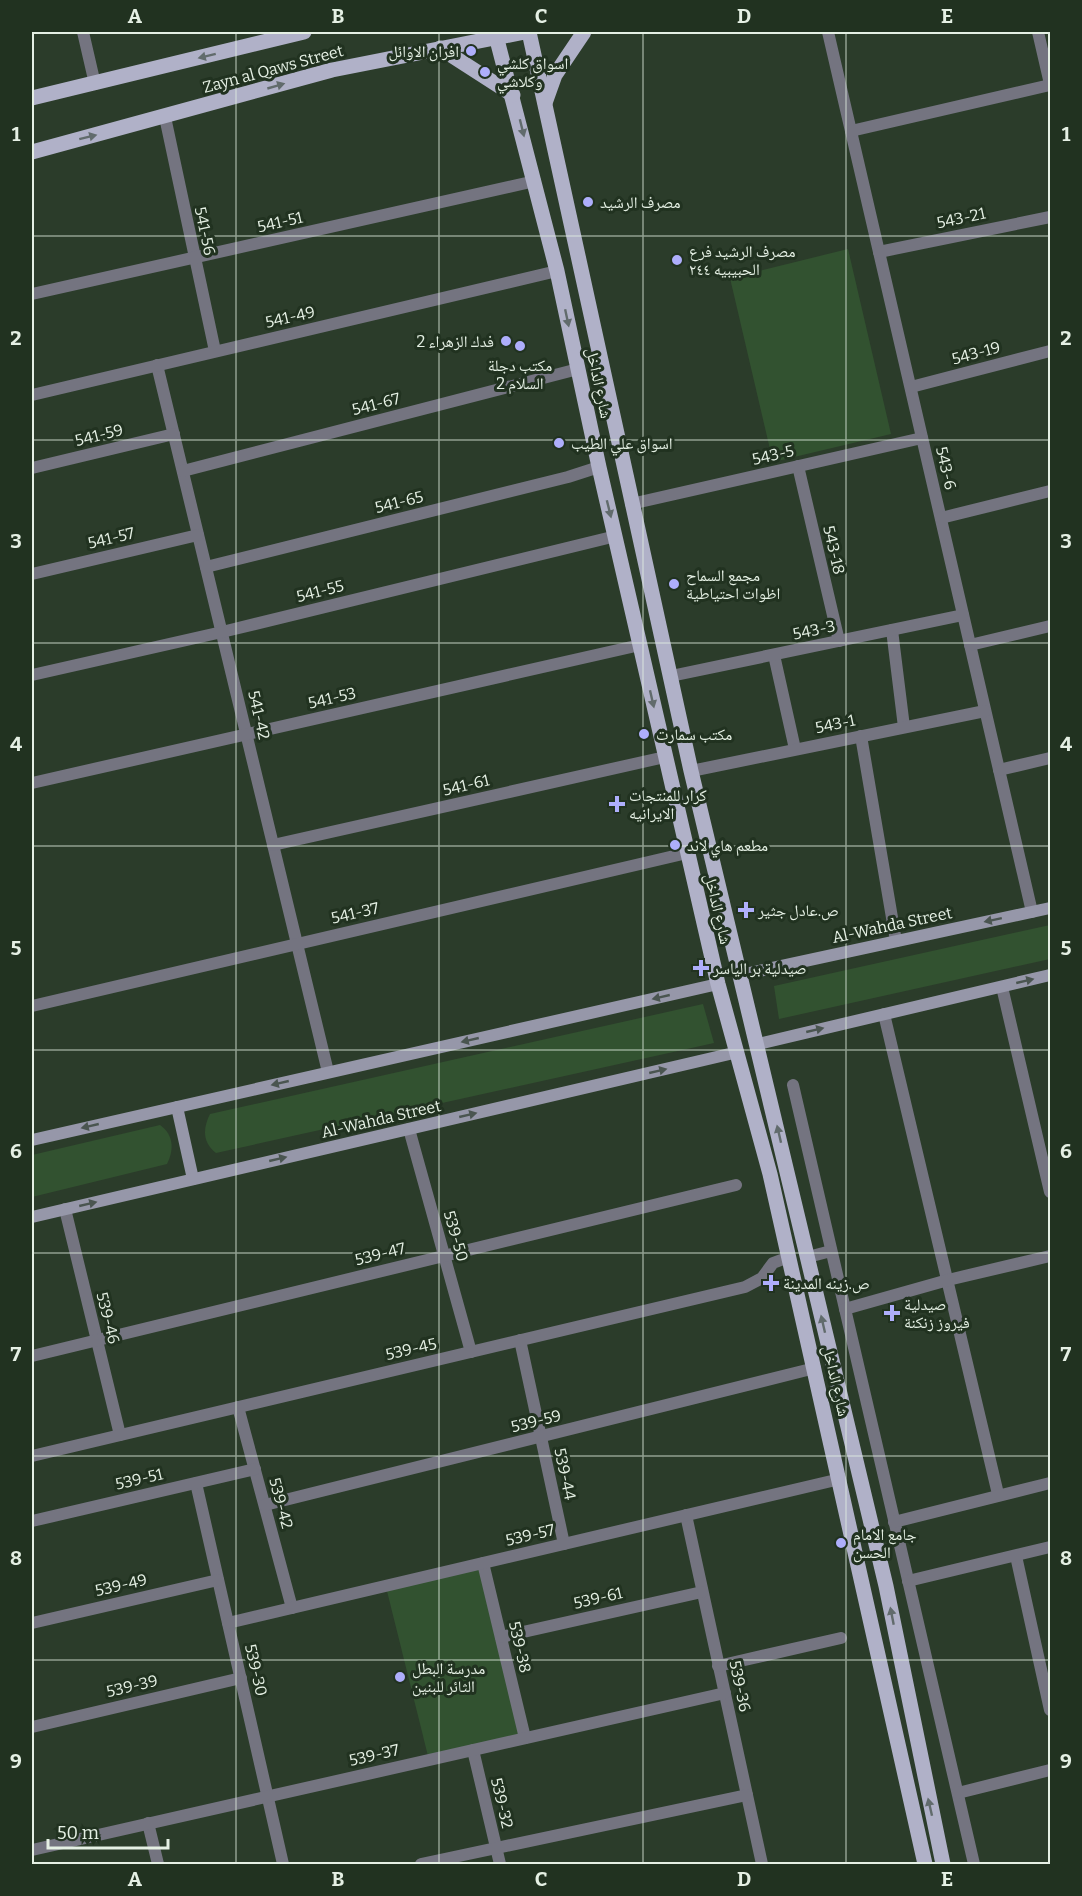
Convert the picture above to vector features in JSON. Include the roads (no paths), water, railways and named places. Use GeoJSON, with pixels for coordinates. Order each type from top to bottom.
{"type":"FeatureCollection","features":[{"type":"Feature","properties":{"kind":"main road","name":"Zayn al Qaws Street"},"geometry":{"type":"LineString","coordinates":[[32,98],[304,32]]}},
{"type":"Feature","properties":{"kind":"main road","name":"Zayn al Qaws Street"},"geometry":{"type":"LineString","coordinates":[[32,152],[332,70],[496,34],[527,32]]}},
{"type":"Feature","properties":{"kind":"main road","name":"شارع الداخل"},"geometry":{"type":"LineString","coordinates":[[527,32],[545,103],[691,771],[886,1586],[943,1864]]}},
{"type":"Feature","properties":{"kind":"main road"},"geometry":{"type":"LineString","coordinates":[[545,103],[555,75],[584,32]]}},
{"type":"Feature","properties":{"kind":"main road","name":"شارع الداخل"},"geometry":{"type":"LineString","coordinates":[[496,34],[557,271],[599,467],[718,984],[738,1052],[789,1257],[925,1864]]}},
{"type":"Feature","properties":{"kind":"main road"},"geometry":{"type":"LineString","coordinates":[[440,48],[513,95]]}},
{"type":"Feature","properties":{"kind":"street"},"geometry":{"type":"LineString","coordinates":[[82,32],[95,84]]}},
{"type":"Feature","properties":{"kind":"street","name":"543-6"},"geometry":{"type":"LineString","coordinates":[[828,32],[1032,912]]}},
{"type":"Feature","properties":{"kind":"street"},"geometry":{"type":"LineString","coordinates":[[851,131],[1050,85],[1038,32]]}},
{"type":"Feature","properties":{"kind":"street","name":"541-56"},"geometry":{"type":"LineString","coordinates":[[165,117],[215,351]]}},
{"type":"Feature","properties":{"kind":"street","name":"541-51"},"geometry":{"type":"LineString","coordinates":[[32,294],[535,181]]}},
{"type":"Feature","properties":{"kind":"street","name":"543-21"},"geometry":{"type":"LineString","coordinates":[[879,252],[1050,217]]}},
{"type":"Feature","properties":{"kind":"street","name":"541-49"},"geometry":{"type":"LineString","coordinates":[[32,395],[557,271]]}},
{"type":"Feature","properties":{"kind":"street","name":"543-19"},"geometry":{"type":"LineString","coordinates":[[910,387],[1050,351]]}},
{"type":"Feature","properties":{"kind":"street","name":"541-42"},"geometry":{"type":"LineString","coordinates":[[158,365],[328,1072]]}},
{"type":"Feature","properties":{"kind":"street","name":"541-67"},"geometry":{"type":"LineString","coordinates":[[183,471],[578,369]]}},
{"type":"Feature","properties":{"kind":"street","name":"541-59"},"geometry":{"type":"LineString","coordinates":[[32,468],[174,434]]}},
{"type":"Feature","properties":{"kind":"street","name":"543-5"},"geometry":{"type":"LineString","coordinates":[[631,504],[922,438]]}},
{"type":"Feature","properties":{"kind":"street","name":"543-18"},"geometry":{"type":"LineString","coordinates":[[798,466],[839,641]]}},
{"type":"Feature","properties":{"kind":"street","name":"541-65"},"geometry":{"type":"LineString","coordinates":[[206,567],[568,477],[599,467]]}},
{"type":"Feature","properties":{"kind":"street"},"geometry":{"type":"LineString","coordinates":[[941,518],[1050,491]]}},
{"type":"Feature","properties":{"kind":"street","name":"541-57"},"geometry":{"type":"LineString","coordinates":[[32,573],[198,535]]}},
{"type":"Feature","properties":{"kind":"street","name":"541-55"},"geometry":{"type":"LineString","coordinates":[[32,675],[222,632],[616,536]]}},
{"type":"Feature","properties":{"kind":"street","name":"543-3"},"geometry":{"type":"LineString","coordinates":[[671,676],[963,615]]}},
{"type":"Feature","properties":{"kind":"street"},"geometry":{"type":"LineString","coordinates":[[970,645],[1050,626]]}},
{"type":"Feature","properties":{"kind":"street"},"geometry":{"type":"LineString","coordinates":[[892,630],[904,727]]}},
{"type":"Feature","properties":{"kind":"street","name":"541-53"},"geometry":{"type":"LineString","coordinates":[[32,783],[640,645]]}},
{"type":"Feature","properties":{"kind":"street"},"geometry":{"type":"LineString","coordinates":[[774,655],[795,749]]}},
{"type":"Feature","properties":{"kind":"street","name":"543-1"},"geometry":{"type":"LineString","coordinates":[[691,771],[985,711]]}},
{"type":"Feature","properties":{"kind":"street"},"geometry":{"type":"LineString","coordinates":[[861,736],[896,941]]}},
{"type":"Feature","properties":{"kind":"street","name":"541-61"},"geometry":{"type":"LineString","coordinates":[[273,845],[665,758]]}},
{"type":"Feature","properties":{"kind":"street"},"geometry":{"type":"LineString","coordinates":[[999,770],[1050,758]]}},
{"type":"Feature","properties":{"kind":"street","name":"541-37"},"geometry":{"type":"LineString","coordinates":[[32,1006],[687,853]]}},
{"type":"Feature","properties":{"kind":"street","name":"Al-Wahda Street"},"geometry":{"type":"LineString","coordinates":[[740,975],[1050,908]]}},
{"type":"Feature","properties":{"kind":"street"},"geometry":{"type":"LineString","coordinates":[[758,1044],[1050,975]]}},
{"type":"Feature","properties":{"kind":"street"},"geometry":{"type":"LineString","coordinates":[[32,1140],[718,984]]}},
{"type":"Feature","properties":{"kind":"street"},"geometry":{"type":"LineString","coordinates":[[1002,987],[1047,1158],[1050,1192]]}},
{"type":"Feature","properties":{"kind":"street"},"geometry":{"type":"LineString","coordinates":[[884,1014],[998,1494]]}},
{"type":"Feature","properties":{"kind":"street","name":"Al-Wahda Street"},"geometry":{"type":"LineString","coordinates":[[32,1217],[738,1052]]}},
{"type":"Feature","properties":{"kind":"street"},"geometry":{"type":"LineString","coordinates":[[793,1085],[974,1864]]}},
{"type":"Feature","properties":{"kind":"street"},"geometry":{"type":"LineString","coordinates":[[177,1107],[193,1179]]}},
{"type":"Feature","properties":{"kind":"street","name":"539-50"},"geometry":{"type":"LineString","coordinates":[[409,1129],[471,1352]]}},
{"type":"Feature","properties":{"kind":"street","name":"539-47"},"geometry":{"type":"LineString","coordinates":[[32,1356],[736,1185]]}},
{"type":"Feature","properties":{"kind":"street","name":"539-46"},"geometry":{"type":"LineString","coordinates":[[65,1209],[120,1435]]}},
{"type":"Feature","properties":{"kind":"street"},"geometry":{"type":"LineString","coordinates":[[808,1257],[831,1251]]}},
{"type":"Feature","properties":{"kind":"street"},"geometry":{"type":"LineString","coordinates":[[845,1309],[948,1280],[1050,1256]]}},
{"type":"Feature","properties":{"kind":"street","name":"539-45"},"geometry":{"type":"LineString","coordinates":[[32,1456],[745,1287],[762,1278],[773,1263],[789,1257]]}},
{"type":"Feature","properties":{"kind":"street","name":"539-44"},"geometry":{"type":"LineString","coordinates":[[519,1340],[564,1544]]}},
{"type":"Feature","properties":{"kind":"street","name":"539-59"},"geometry":{"type":"LineString","coordinates":[[265,1506],[815,1368]]}},
{"type":"Feature","properties":{"kind":"street","name":"539-42"},"geometry":{"type":"LineString","coordinates":[[238,1407],[292,1608]]}},
{"type":"Feature","properties":{"kind":"street","name":"539-51"},"geometry":{"type":"LineString","coordinates":[[32,1521],[255,1469]]}},
{"type":"Feature","properties":{"kind":"street","name":"539-57"},"geometry":{"type":"LineString","coordinates":[[228,1623],[840,1479]]}},
{"type":"Feature","properties":{"kind":"street","name":"539-30"},"geometry":{"type":"LineString","coordinates":[[196,1483],[283,1864]]}},
{"type":"Feature","properties":{"kind":"street"},"geometry":{"type":"LineString","coordinates":[[894,1522],[998,1494],[1050,1483]]}},
{"type":"Feature","properties":{"kind":"street","name":"539-36"},"geometry":{"type":"LineString","coordinates":[[686,1515],[762,1864]]}},
{"type":"Feature","properties":{"kind":"street"},"geometry":{"type":"LineString","coordinates":[[908,1581],[1050,1548]]}},
{"type":"Feature","properties":{"kind":"street"},"geometry":{"type":"LineString","coordinates":[[1016,1556],[1050,1710]]}},
{"type":"Feature","properties":{"kind":"street","name":"539-38"},"geometry":{"type":"LineString","coordinates":[[483,1563],[525,1738]]}},
{"type":"Feature","properties":{"kind":"street","name":"539-49"},"geometry":{"type":"LineString","coordinates":[[32,1623],[218,1580]]}},
{"type":"Feature","properties":{"kind":"street","name":"539-61"},"geometry":{"type":"LineString","coordinates":[[501,1637],[702,1592]]}},
{"type":"Feature","properties":{"kind":"street"},"geometry":{"type":"LineString","coordinates":[[718,1666],[841,1638]]}},
{"type":"Feature","properties":{"kind":"street","name":"539-39"},"geometry":{"type":"LineString","coordinates":[[32,1727],[241,1678]]}},
{"type":"Feature","properties":{"kind":"street","name":"539-37"},"geometry":{"type":"LineString","coordinates":[[32,1850],[724,1693]]}},
{"type":"Feature","properties":{"kind":"street","name":"539-32"},"geometry":{"type":"LineString","coordinates":[[473,1750],[500,1864]]}},
{"type":"Feature","properties":{"kind":"street"},"geometry":{"type":"LineString","coordinates":[[958,1793],[1050,1770]]}},
{"type":"Feature","properties":{"kind":"street"},"geometry":{"type":"LineString","coordinates":[[421,1864],[747,1795]]}},
{"type":"Feature","properties":{"kind":"street"},"geometry":{"type":"LineString","coordinates":[[148,1823],[158,1864]]}},
{"type":"Feature","properties":{"kind":"place","name":"افران الاوائل"},"geometry":{"type":"Point","coordinates":[471,51]}},
{"type":"Feature","properties":{"kind":"place","name":"اسواق كلشي وكلاشي"},"geometry":{"type":"Point","coordinates":[485,72]}},
{"type":"Feature","properties":{"kind":"place","name":"مصرف الرشيد"},"geometry":{"type":"Point","coordinates":[588,202]}},
{"type":"Feature","properties":{"kind":"place","name":"مصرف الرشيد فرع الحبيبيه ٢٤٤"},"geometry":{"type":"Point","coordinates":[677,260]}},
{"type":"Feature","properties":{"kind":"place","name":"فدك الزهراء 2"},"geometry":{"type":"Point","coordinates":[506,341]}},
{"type":"Feature","properties":{"kind":"place","name":"مكتب دجلة السلام 2"},"geometry":{"type":"Point","coordinates":[520,346]}},
{"type":"Feature","properties":{"kind":"place","name":"اسواق علي الطيب"},"geometry":{"type":"Point","coordinates":[559,443]}},
{"type":"Feature","properties":{"kind":"place","name":"مجمع السماح اظوات احتياطية"},"geometry":{"type":"Point","coordinates":[674,584]}},
{"type":"Feature","properties":{"kind":"place","name":"مكتب سمارت"},"geometry":{"type":"Point","coordinates":[644,734]}},
{"type":"Feature","properties":{"kind":"place","name":"كرار للمنتجات الايرانيه"},"geometry":{"type":"Point","coordinates":[617,804]}},
{"type":"Feature","properties":{"kind":"place","name":"مطعم هاي لاند"},"geometry":{"type":"Point","coordinates":[675,845]}},
{"type":"Feature","properties":{"kind":"place","name":"ص.عادل جثير"},"geometry":{"type":"Point","coordinates":[746,910]}},
{"type":"Feature","properties":{"kind":"place","name":"صيدلية بر الياسر"},"geometry":{"type":"Point","coordinates":[701,968]}},
{"type":"Feature","properties":{"kind":"place","name":"ص.زينه المدينة"},"geometry":{"type":"Point","coordinates":[771,1283]}},
{"type":"Feature","properties":{"kind":"place","name":"صيدلية فيروز زنكنة"},"geometry":{"type":"Point","coordinates":[892,1313]}},
{"type":"Feature","properties":{"kind":"place","name":"جامع الامام الحسن"},"geometry":{"type":"Point","coordinates":[841,1543]}},
{"type":"Feature","properties":{"kind":"place","name":"مدرسة البطل الثائر للبنين"},"geometry":{"type":"Point","coordinates":[400,1677]}}]}
